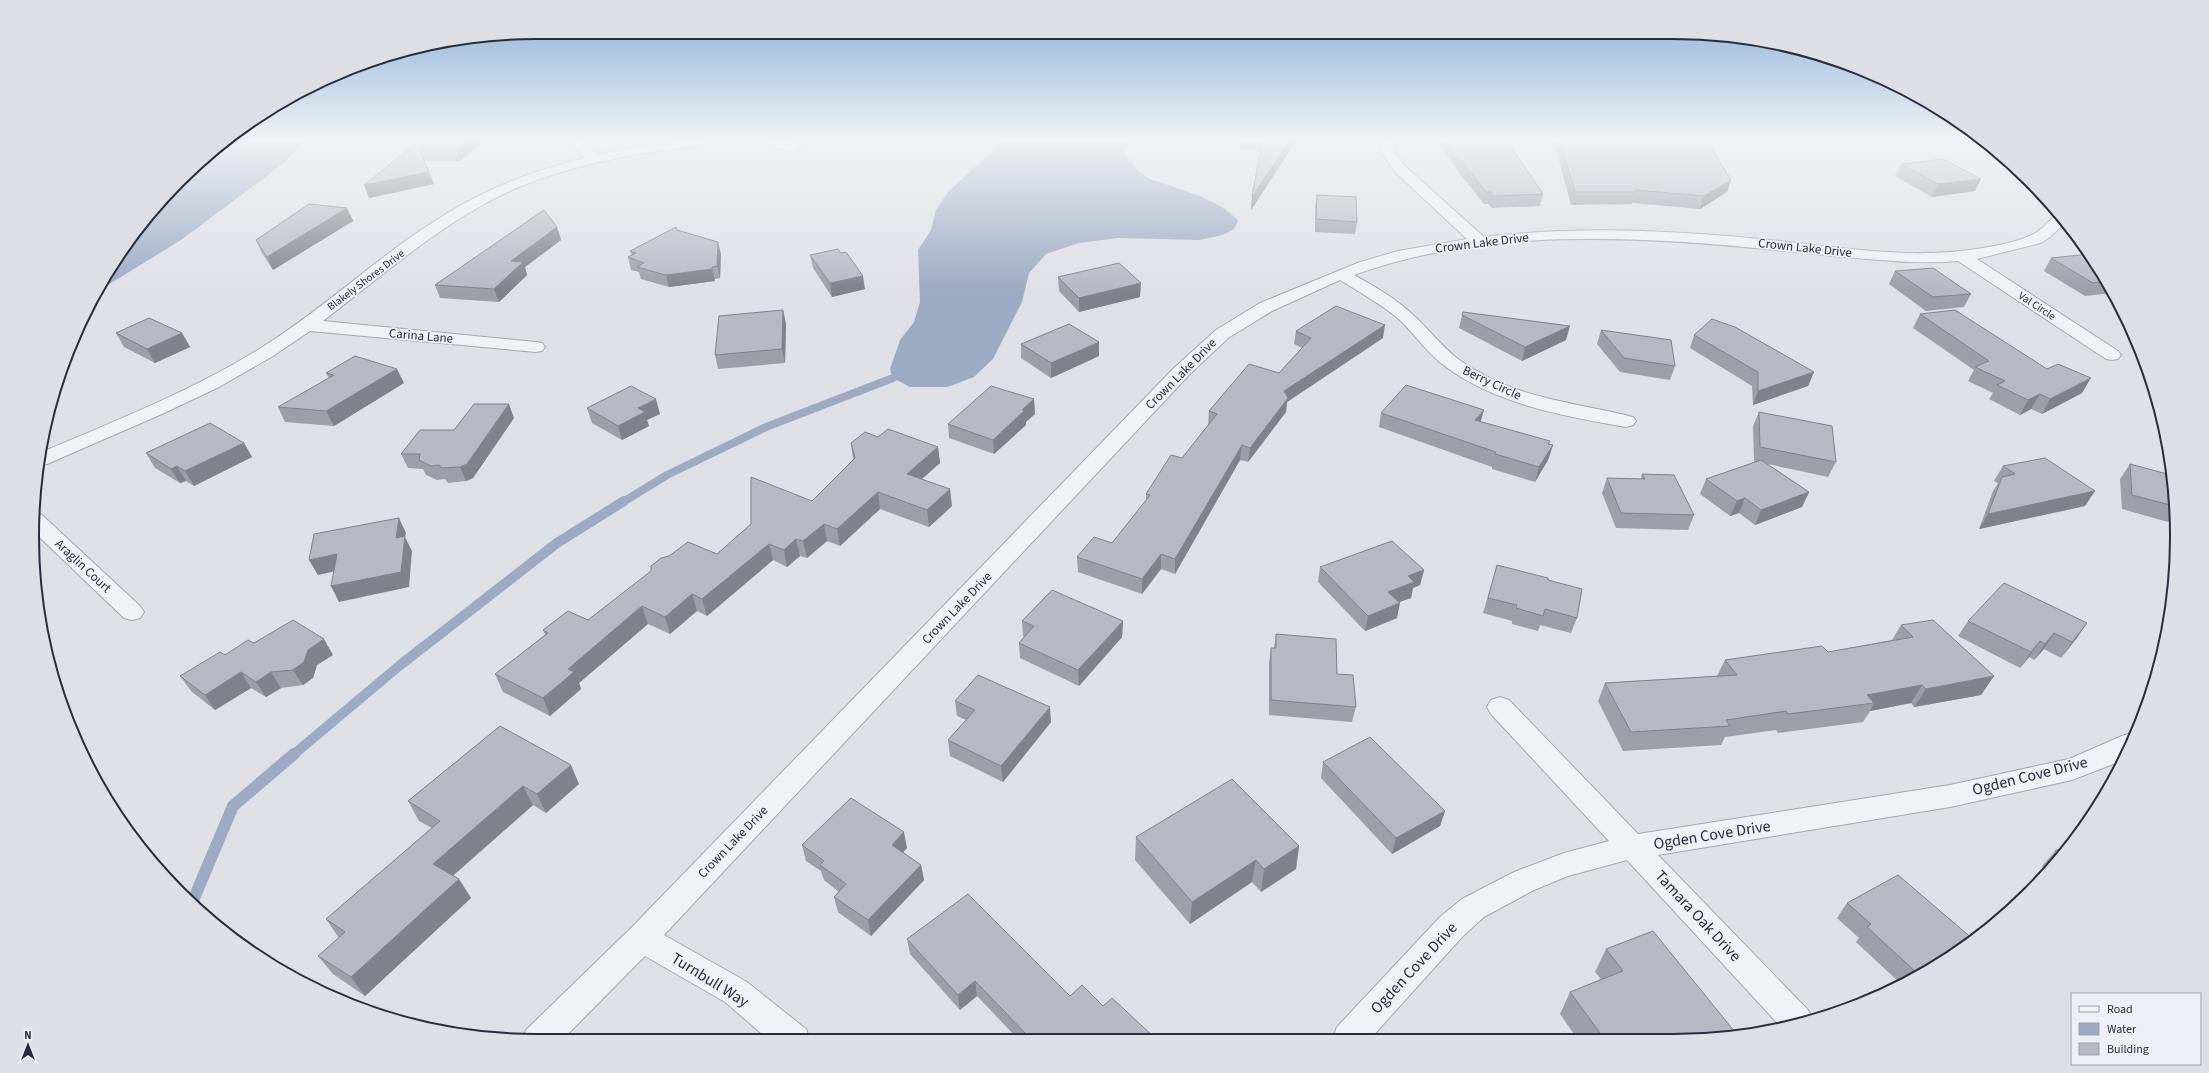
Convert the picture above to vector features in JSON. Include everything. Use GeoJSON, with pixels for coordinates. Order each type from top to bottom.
{"type":"FeatureCollection","features":[{"type":"Feature","properties":{"kind":"street","name":"Blakely Shores Drive"},"geometry":{"type":"LineString","coordinates":[[46,458],[143,416],[218,380],[267,352],[306,325],[444,220],[465,208],[503,191]]}},
{"type":"Feature","properties":{"kind":"street"},"geometry":{"type":"LineString","coordinates":[[1424,191],[1479,241]]}},
{"type":"Feature","properties":{"kind":"street","name":"Crown Lake Drive"},"geometry":{"type":"LineString","coordinates":[[545,1034],[642,938],[1191,363],[1222,334],[1254,314],[1341,274],[1398,256],[1479,241],[1558,235],[1639,234],[1682,236],[1884,256],[1963,257],[2035,240],[2045,234],[2057,222]]}},
{"type":"Feature","properties":{"kind":"street","name":"Val Circle"},"geometry":{"type":"LineString","coordinates":[[1963,257],[2112,354]]}},
{"type":"Feature","properties":{"kind":"street","name":"Berry Circle"},"geometry":{"type":"LineString","coordinates":[[1341,274],[1391,306],[1413,323],[1430,343],[1451,362],[1477,378],[1510,393],[1546,406],[1626,421]]}},
{"type":"Feature","properties":{"kind":"street","name":"Carina Lane"},"geometry":{"type":"LineString","coordinates":[[306,325],[536,347]]}},
{"type":"Feature","properties":{"kind":"street","name":"Araglin Court"},"geometry":{"type":"LineString","coordinates":[[39,525],[132,612]]}},
{"type":"Feature","properties":{"kind":"street","name":"Tamara Oak Drive"},"geometry":{"type":"LineString","coordinates":[[1500,707],[1795,1018]]}},
{"type":"Feature","properties":{"kind":"street","name":"Ogden Cove Drive"},"geometry":{"type":"LineString","coordinates":[[1353,1034],[1451,927],[1473,908],[1524,881],[1564,865],[1632,847],[1950,796],[2072,769],[2123,747]]}},
{"type":"Feature","properties":{"kind":"street","name":"Turnbull Way"},"geometry":{"type":"LineString","coordinates":[[642,938],[689,967],[736,992],[787,1034]]}},
{"type":"Feature","properties":{"kind":"water"},"geometry":{"type":"Polygon","coordinates":[[[179,191],[246,191],[181,240],[108,285],[123,260],[142,234],[162,208],[179,191]]]}},
{"type":"Feature","properties":{"kind":"water"},"geometry":{"type":"Polygon","coordinates":[[[949,191],[1186,191],[1220,206],[1238,221],[1234,229],[1223,235],[1199,240],[1118,238],[1079,243],[1046,254],[1029,273],[1022,302],[993,359],[974,377],[947,387],[910,387],[893,378],[890,369],[900,340],[914,322],[920,302],[918,250],[931,230],[936,210],[949,191]]]}},
{"type":"Feature","properties":{"kind":"building"},"geometry":{"type":"Polygon","coordinates":[[[1541,191],[1543,194],[1494,196],[1491,192],[1486,192],[1541,191]]]}},
{"type":"Feature","properties":{"kind":"building"},"geometry":{"type":"Polygon","coordinates":[[[1575,191],[1636,192],[1575,192],[1575,191]]]}},
{"type":"Feature","properties":{"kind":"building"},"geometry":{"type":"Polygon","coordinates":[[[1647,191],[1712,191],[1704,196],[1647,191]]]}},
{"type":"Feature","properties":{"kind":"building"},"geometry":{"type":"Polygon","coordinates":[[[1317,195],[1356,197],[1357,222],[1316,219],[1317,195]]]}},
{"type":"Feature","properties":{"kind":"building"},"geometry":{"type":"Polygon","coordinates":[[[309,204],[347,208],[267,257],[256,240],[309,204]]]}},
{"type":"Feature","properties":{"kind":"building"},"geometry":{"type":"Polygon","coordinates":[[[544,210],[557,227],[511,261],[523,262],[494,289],[435,285],[544,210]]]}},
{"type":"Feature","properties":{"kind":"building"},"geometry":{"type":"Polygon","coordinates":[[[676,227],[677,230],[718,242],[717,266],[712,267],[712,269],[666,275],[637,267],[644,263],[628,257],[636,253],[630,251],[676,227]]]}},
{"type":"Feature","properties":{"kind":"building"},"geometry":{"type":"Polygon","coordinates":[[[838,249],[841,253],[846,252],[863,276],[830,283],[810,255],[838,249]]]}},
{"type":"Feature","properties":{"kind":"building"},"geometry":{"type":"Polygon","coordinates":[[[2082,255],[2099,282],[2093,283],[2051,258],[2082,255]]]}},
{"type":"Feature","properties":{"kind":"building"},"geometry":{"type":"Polygon","coordinates":[[[1119,263],[1141,283],[1079,298],[1058,277],[1119,263]]]}},
{"type":"Feature","properties":{"kind":"building"},"geometry":{"type":"Polygon","coordinates":[[[1933,268],[1971,294],[1933,297],[1895,271],[1933,268]]]}},
{"type":"Feature","properties":{"kind":"building"},"geometry":{"type":"Polygon","coordinates":[[[1336,306],[1385,325],[1284,391],[1288,398],[1250,448],[1242,445],[1175,559],[1161,554],[1142,579],[1077,557],[1094,537],[1112,543],[1150,495],[1146,494],[1171,455],[1182,458],[1217,414],[1209,411],[1249,364],[1279,373],[1311,338],[1296,331],[1336,306]]]}},
{"type":"Feature","properties":{"kind":"building"},"geometry":{"type":"Polygon","coordinates":[[[783,310],[782,349],[715,355],[719,316],[783,310]]]}},
{"type":"Feature","properties":{"kind":"building"},"geometry":{"type":"Polygon","coordinates":[[[1955,310],[2047,369],[2058,364],[2091,378],[2050,399],[2040,394],[2028,400],[1997,385],[2005,381],[1975,367],[1989,361],[1920,314],[1955,310]]]}},
{"type":"Feature","properties":{"kind":"building"},"geometry":{"type":"Polygon","coordinates":[[[1463,312],[1570,326],[1525,347],[1462,315],[1463,312]]]}},
{"type":"Feature","properties":{"kind":"building"},"geometry":{"type":"Polygon","coordinates":[[[149,318],[182,333],[147,349],[116,333],[149,318]]]}},
{"type":"Feature","properties":{"kind":"building"},"geometry":{"type":"Polygon","coordinates":[[[1712,319],[1735,327],[1814,372],[1758,391],[1758,372],[1694,335],[1712,319]]]}},
{"type":"Feature","properties":{"kind":"building"},"geometry":{"type":"Polygon","coordinates":[[[1069,324],[1099,342],[1051,363],[1021,344],[1069,324]]]}},
{"type":"Feature","properties":{"kind":"building"},"geometry":{"type":"Polygon","coordinates":[[[1601,330],[1671,340],[1675,366],[1624,358],[1601,330]]]}},
{"type":"Feature","properties":{"kind":"building"},"geometry":{"type":"Polygon","coordinates":[[[355,356],[397,369],[326,411],[278,407],[334,375],[326,373],[355,356]]]}},
{"type":"Feature","properties":{"kind":"building"},"geometry":{"type":"Polygon","coordinates":[[[1406,385],[1484,410],[1475,420],[1550,441],[1548,444],[1553,445],[1539,467],[1495,454],[1496,452],[1381,413],[1406,385]]]}},
{"type":"Feature","properties":{"kind":"building"},"geometry":{"type":"Polygon","coordinates":[[[631,386],[656,399],[638,408],[645,412],[618,426],[587,408],[631,386]]]}},
{"type":"Feature","properties":{"kind":"building"},"geometry":{"type":"Polygon","coordinates":[[[991,386],[1034,399],[1022,410],[1025,410],[993,440],[948,424],[991,386]]]}},
{"type":"Feature","properties":{"kind":"building"},"geometry":{"type":"Polygon","coordinates":[[[474,404],[509,404],[467,464],[460,467],[441,468],[439,465],[431,466],[419,460],[420,454],[401,454],[420,430],[454,430],[474,404]]]}},
{"type":"Feature","properties":{"kind":"building"},"geometry":{"type":"Polygon","coordinates":[[[1759,412],[1832,426],[1836,462],[1760,447],[1759,412]]]}},
{"type":"Feature","properties":{"kind":"building"},"geometry":{"type":"Polygon","coordinates":[[[210,423],[244,443],[185,471],[177,466],[171,469],[146,453],[210,423]]]}},
{"type":"Feature","properties":{"kind":"building"},"geometry":{"type":"Polygon","coordinates":[[[888,429],[938,447],[907,474],[950,489],[927,510],[878,492],[837,529],[824,524],[803,541],[796,539],[784,550],[769,544],[702,599],[692,594],[665,617],[642,606],[568,669],[574,672],[543,698],[495,674],[548,633],[543,630],[568,611],[588,620],[651,571],[651,566],[661,558],[669,556],[688,542],[717,554],[751,524],[751,477],[812,501],[855,458],[851,443],[865,432],[878,437],[888,429]]]}},
{"type":"Feature","properties":{"kind":"building"},"geometry":{"type":"Polygon","coordinates":[[[2045,458],[2095,491],[1988,514],[2002,477],[2015,474],[2003,466],[2045,458]]]}},
{"type":"Feature","properties":{"kind":"building"},"geometry":{"type":"Polygon","coordinates":[[[1761,460],[1809,492],[1761,510],[1745,498],[1737,501],[1706,479],[1761,460]]]}},
{"type":"Feature","properties":{"kind":"building"},"geometry":{"type":"Polygon","coordinates":[[[2130,464],[2166,474],[2169,505],[2132,495],[2130,464]]]}},
{"type":"Feature","properties":{"kind":"building"},"geometry":{"type":"Polygon","coordinates":[[[1642,474],[1674,475],[1694,515],[1621,513],[1607,478],[1645,479],[1642,474]]]}},
{"type":"Feature","properties":{"kind":"building"},"geometry":{"type":"Polygon","coordinates":[[[399,518],[396,538],[405,536],[401,572],[331,586],[337,554],[309,560],[314,534],[399,518]]]}},
{"type":"Feature","properties":{"kind":"building"},"geometry":{"type":"Polygon","coordinates":[[[1392,541],[1424,570],[1408,576],[1414,582],[1388,592],[1400,603],[1368,616],[1320,567],[1392,541]]]}},
{"type":"Feature","properties":{"kind":"building"},"geometry":{"type":"Polygon","coordinates":[[[1497,565],[1548,578],[1548,580],[1582,589],[1577,618],[1545,609],[1543,616],[1516,608],[1517,605],[1488,598],[1497,565]]]}},
{"type":"Feature","properties":{"kind":"building"},"geometry":{"type":"Polygon","coordinates":[[[2004,583],[2087,623],[2072,642],[2054,633],[2045,644],[2040,641],[2031,652],[1968,621],[2004,583]]]}},
{"type":"Feature","properties":{"kind":"building"},"geometry":{"type":"Polygon","coordinates":[[[1052,590],[1123,621],[1078,670],[1019,643],[1034,626],[1022,621],[1052,590]]]}},
{"type":"Feature","properties":{"kind":"building"},"geometry":{"type":"Polygon","coordinates":[[[293,620],[324,639],[308,650],[304,662],[293,670],[271,672],[256,682],[241,672],[205,695],[180,676],[220,652],[225,655],[248,640],[254,643],[293,620]]]}},
{"type":"Feature","properties":{"kind":"building"},"geometry":{"type":"Polygon","coordinates":[[[1933,620],[1994,676],[1926,689],[1922,685],[1867,695],[1874,703],[1788,714],[1786,711],[1726,720],[1730,726],[1631,732],[1605,683],[1737,675],[1725,660],[1822,646],[1828,652],[1913,637],[1901,625],[1933,620]]]}},
{"type":"Feature","properties":{"kind":"building"},"geometry":{"type":"Polygon","coordinates":[[[1276,634],[1336,639],[1337,674],[1353,675],[1356,707],[1271,700],[1271,648],[1276,648],[1276,634]]]}},
{"type":"Feature","properties":{"kind":"building"},"geometry":{"type":"Polygon","coordinates":[[[978,675],[1050,707],[1001,766],[948,740],[975,710],[955,701],[978,675]]]}},
{"type":"Feature","properties":{"kind":"building"},"geometry":{"type":"Polygon","coordinates":[[[500,726],[571,765],[537,794],[523,786],[433,864],[459,879],[351,977],[318,956],[345,932],[326,919],[440,821],[408,801],[500,726]]]}},
{"type":"Feature","properties":{"kind":"building"},"geometry":{"type":"Polygon","coordinates":[[[1370,737],[1445,811],[1396,838],[1323,762],[1370,737]]]}},
{"type":"Feature","properties":{"kind":"building"},"geometry":{"type":"Polygon","coordinates":[[[1232,779],[1299,846],[1264,869],[1256,860],[1192,902],[1136,837],[1232,779]]]}},
{"type":"Feature","properties":{"kind":"building"},"geometry":{"type":"Polygon","coordinates":[[[851,798],[904,832],[892,845],[921,865],[868,920],[834,897],[846,884],[820,865],[824,861],[802,845],[851,798]]]}},
{"type":"Feature","properties":{"kind":"building"},"geometry":{"type":"Polygon","coordinates":[[[1898,875],[1969,936],[1949,950],[1915,971],[1867,927],[1871,924],[1847,903],[1898,875]]]}},
{"type":"Feature","properties":{"kind":"building"},"geometry":{"type":"Polygon","coordinates":[[[968,894],[1070,996],[1082,985],[1103,1006],[1112,998],[1151,1034],[1026,1034],[975,981],[958,995],[907,939],[968,894]]]}},
{"type":"Feature","properties":{"kind":"building"},"geometry":{"type":"Polygon","coordinates":[[[1653,931],[1734,1030],[1672,1034],[1601,1034],[1570,992],[1623,971],[1606,949],[1653,931]]]}},
{"type":"Feature","properties":{"kind":"waterway"},"geometry":{"type":"LineString","coordinates":[[623,502],[667,475],[766,427],[893,378]]}},
{"type":"Feature","properties":{"kind":"waterway"},"geometry":{"type":"LineString","coordinates":[[293,755],[399,666],[557,543],[624,501]]}},
{"type":"Feature","properties":{"kind":"waterway"},"geometry":{"type":"LineString","coordinates":[[194,897],[233,806],[294,754]]}}]}
